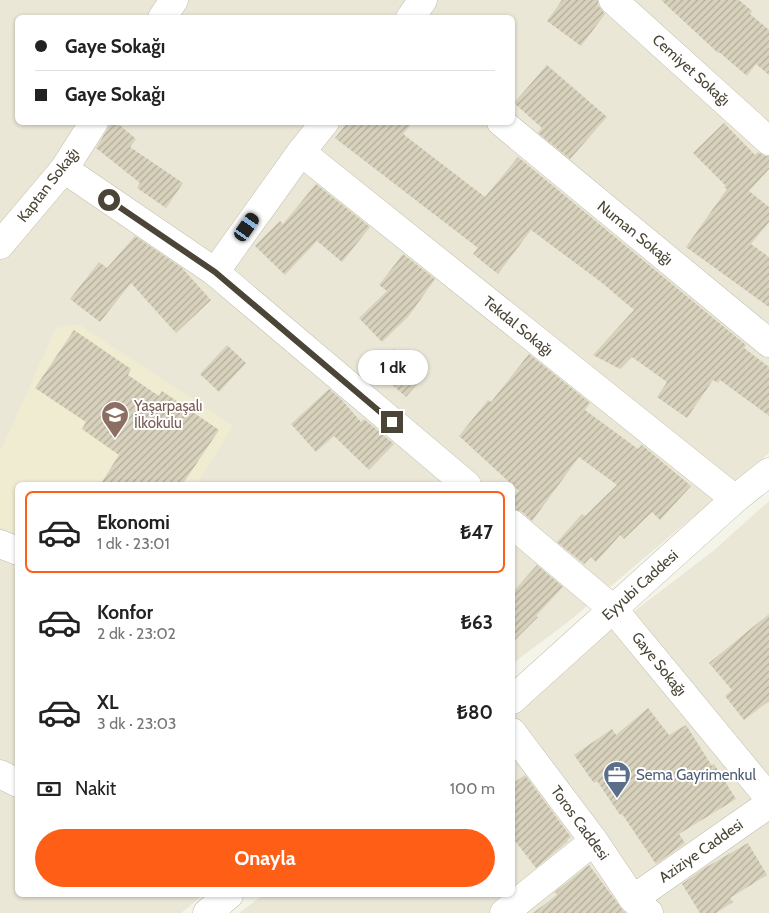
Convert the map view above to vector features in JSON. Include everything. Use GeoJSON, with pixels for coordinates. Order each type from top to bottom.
{"type":"FeatureCollection","features":[{"type":"Feature","properties":{"kind":"street"},"geometry":{"type":"LineString","coordinates":[[164,15],[174,0]]}},
{"type":"Feature","properties":{"kind":"street"},"geometry":{"type":"LineString","coordinates":[[412,15],[423,0]]}},
{"type":"Feature","properties":{"kind":"street","name":"Cemiyet Sokağı"},"geometry":{"type":"LineString","coordinates":[[613,0],[769,140]]}},
{"type":"Feature","properties":{"kind":"street","name":"Kaptan Sokağı"},"geometry":{"type":"LineString","coordinates":[[2,240],[64,169],[92,125]]}},
{"type":"Feature","properties":{"kind":"street"},"geometry":{"type":"LineString","coordinates":[[215,272],[323,125]]}},
{"type":"Feature","properties":{"kind":"street","name":"Numan Sokağı"},"geometry":{"type":"LineString","coordinates":[[505,125],[769,343]]}},
{"type":"Feature","properties":{"kind":"street","name":"Tekdal Sokağı"},"geometry":{"type":"LineString","coordinates":[[301,152],[735,499]]}},
{"type":"Feature","properties":{"kind":"street"},"geometry":{"type":"LineString","coordinates":[[64,169],[215,272],[463,482]]}},
{"type":"Feature","properties":{"kind":"street","name":"Eyyubi Caddesi"},"geometry":{"type":"LineString","coordinates":[[515,697],[735,499],[769,472]]}},
{"type":"Feature","properties":{"kind":"street","name":"Gaye Sokağı"},"geometry":{"type":"LineString","coordinates":[[515,527],[614,610],[769,798]]}},
{"type":"Feature","properties":{"kind":"street"},"geometry":{"type":"LineString","coordinates":[[0,544],[15,550]]}},
{"type":"Feature","properties":{"kind":"street","name":"Toros Caddesi"},"geometry":{"type":"LineString","coordinates":[[515,736],[641,906]]}},
{"type":"Feature","properties":{"kind":"street"},"geometry":{"type":"LineString","coordinates":[[0,774],[15,782]]}},
{"type":"Feature","properties":{"kind":"street","name":"Aziziye Caddesi"},"geometry":{"type":"LineString","coordinates":[[641,906],[769,804]]}},
{"type":"Feature","properties":{"kind":"street"},"geometry":{"type":"LineString","coordinates":[[504,913],[594,842]]}},
{"type":"Feature","properties":{"kind":"shaded area"},"geometry":{"type":"Polygon","coordinates":[[[0,0],[769,0],[769,453],[568,622],[515,662],[515,482],[15,482],[15,897],[201,897],[181,913],[0,913],[0,0]]]}},
{"type":"Feature","properties":{"kind":"shaded area","name":"Yaşarpaşalı İlkokulu"},"geometry":{"type":"Polygon","coordinates":[[[78,324],[233,426],[198,482],[15,482],[15,533],[0,527],[0,452],[56,328],[78,324]]]}},
{"type":"Feature","properties":{"kind":"shaded area"},"geometry":{"type":"Polygon","coordinates":[[[769,501],[769,913],[239,913],[260,897],[515,897],[515,702],[713,551],[769,501]]]}},
{"type":"Feature","properties":{"kind":"building"},"geometry":{"type":"Polygon","coordinates":[[[562,0],[598,0],[598,5],[605,14],[581,46],[547,21],[562,0]]]}},
{"type":"Feature","properties":{"kind":"building"},"geometry":{"type":"Polygon","coordinates":[[[661,0],[739,0],[752,11],[750,14],[769,30],[769,75],[756,64],[747,76],[718,53],[661,0]]]}},
{"type":"Feature","properties":{"kind":"building"},"geometry":{"type":"Polygon","coordinates":[[[547,65],[607,117],[570,159],[538,133],[542,128],[515,102],[547,65]]]}},
{"type":"Feature","properties":{"kind":"building"},"geometry":{"type":"Polygon","coordinates":[[[724,123],[755,155],[758,152],[769,156],[769,169],[749,191],[769,207],[769,222],[751,244],[769,257],[769,307],[686,247],[727,189],[693,153],[724,123]]]}},
{"type":"Feature","properties":{"kind":"building"},"geometry":{"type":"Polygon","coordinates":[[[109,125],[120,125],[136,139],[130,147],[183,183],[166,208],[137,188],[140,183],[96,148],[109,125]]]}},
{"type":"Feature","properties":{"kind":"building"},"geometry":{"type":"Polygon","coordinates":[[[346,125],[410,125],[403,134],[485,197],[518,157],[746,345],[744,348],[769,367],[769,416],[720,380],[718,383],[713,380],[687,418],[657,397],[667,382],[632,357],[620,369],[593,355],[634,310],[601,282],[531,230],[498,274],[473,254],[478,248],[335,138],[346,125]]]}},
{"type":"Feature","properties":{"kind":"building"},"geometry":{"type":"Polygon","coordinates":[[[316,184],[370,227],[342,262],[317,241],[285,275],[255,246],[280,221],[283,224],[316,184]]]}},
{"type":"Feature","properties":{"kind":"building"},"geometry":{"type":"Polygon","coordinates":[[[135,236],[182,268],[211,300],[176,333],[131,283],[100,322],[70,299],[99,262],[107,268],[135,236]]]}},
{"type":"Feature","properties":{"kind":"building"},"geometry":{"type":"Polygon","coordinates":[[[403,254],[435,279],[408,317],[382,342],[359,318],[387,291],[379,285],[403,254]]]}},
{"type":"Feature","properties":{"kind":"building"},"geometry":{"type":"Polygon","coordinates":[[[74,330],[131,369],[128,375],[159,396],[162,391],[219,430],[184,482],[102,482],[119,455],[82,429],[86,422],[35,388],[74,330]]]}},
{"type":"Feature","properties":{"kind":"building"},"geometry":{"type":"Polygon","coordinates":[[[227,345],[246,363],[219,392],[200,374],[227,345]]]}},
{"type":"Feature","properties":{"kind":"building"},"geometry":{"type":"Polygon","coordinates":[[[394,349],[425,375],[406,397],[375,370],[394,349]]]}},
{"type":"Feature","properties":{"kind":"building"},"geometry":{"type":"Polygon","coordinates":[[[529,354],[590,403],[585,410],[638,449],[642,445],[691,486],[660,520],[652,512],[624,539],[620,535],[596,562],[591,557],[584,564],[557,542],[582,514],[585,516],[617,485],[579,457],[532,521],[522,512],[515,510],[515,496],[519,491],[515,487],[515,482],[509,482],[459,436],[488,400],[491,402],[529,354]]]}},
{"type":"Feature","properties":{"kind":"building"},"geometry":{"type":"Polygon","coordinates":[[[329,389],[341,399],[361,422],[364,419],[394,444],[369,470],[334,436],[316,452],[291,424],[329,389]]]}},
{"type":"Feature","properties":{"kind":"building"},"geometry":{"type":"Polygon","coordinates":[[[537,565],[563,587],[536,616],[538,617],[515,640],[515,590],[537,565]]]}},
{"type":"Feature","properties":{"kind":"building"},"geometry":{"type":"Polygon","coordinates":[[[769,614],[769,701],[744,720],[725,696],[732,690],[709,663],[769,614]]]}},
{"type":"Feature","properties":{"kind":"building"},"geometry":{"type":"Polygon","coordinates":[[[648,708],[669,735],[686,725],[736,799],[679,834],[685,843],[656,864],[622,814],[620,815],[597,781],[594,783],[574,755],[612,729],[616,735],[648,708]]]}},
{"type":"Feature","properties":{"kind":"building"},"geometry":{"type":"Polygon","coordinates":[[[525,775],[571,837],[536,868],[515,841],[515,782],[525,775]]]}},
{"type":"Feature","properties":{"kind":"building"},"geometry":{"type":"Polygon","coordinates":[[[748,843],[767,875],[730,898],[733,902],[716,913],[700,913],[682,884],[703,869],[748,843]]]}},
{"type":"Feature","properties":{"kind":"building"},"geometry":{"type":"Polygon","coordinates":[[[589,865],[625,913],[533,913],[557,895],[555,892],[589,865]]]}},
{"type":"Feature","properties":{"kind":"place","name":"Yaşarpaşalı İlkokulu"},"geometry":{"type":"Point","coordinates":[115,439]}},
{"type":"Feature","properties":{"kind":"place","name":"Sema Gayrimenkul"},"geometry":{"type":"Point","coordinates":[617,799]}},
{"type":"Feature","properties":{"kind":"route"},"geometry":{"type":"LineString","coordinates":[[109,200],[215,272],[392,422]]}}]}
